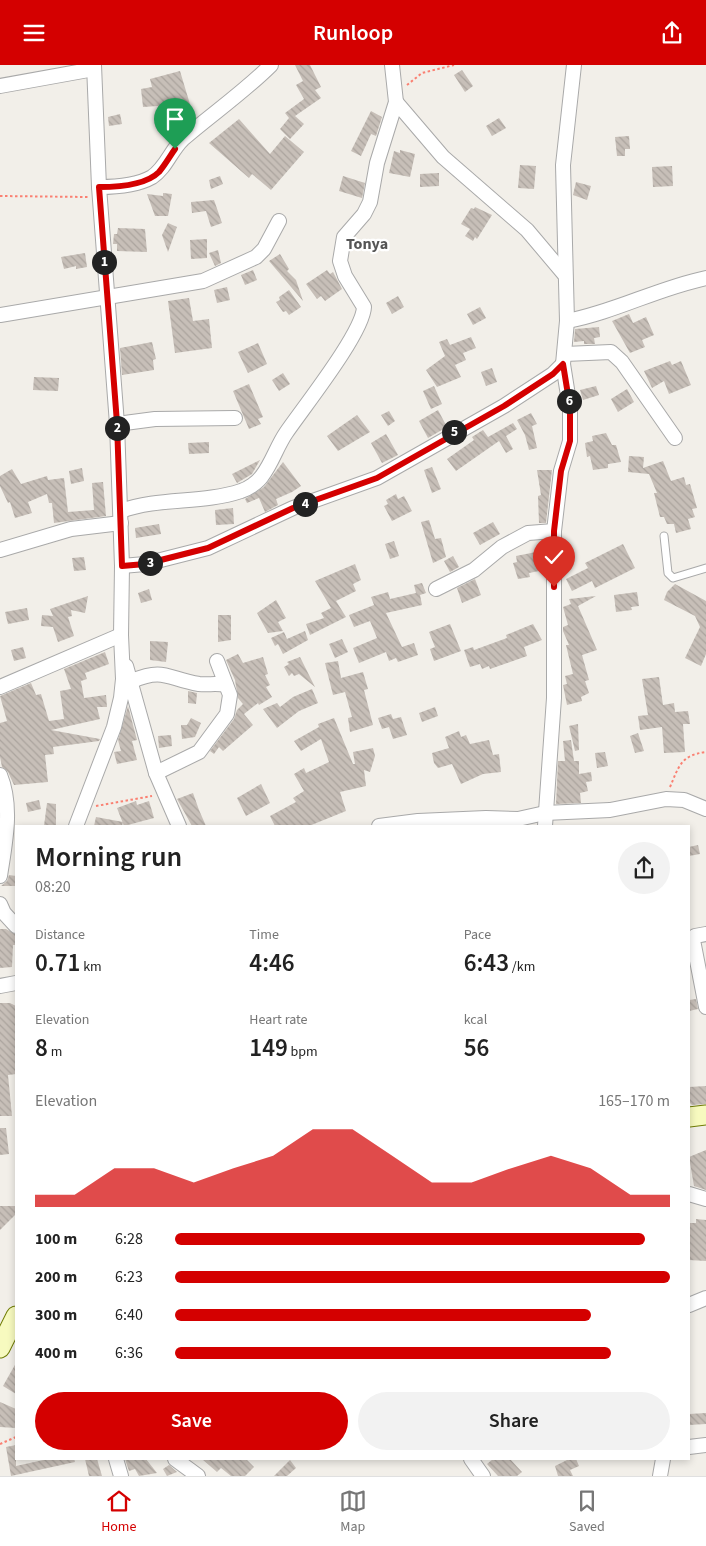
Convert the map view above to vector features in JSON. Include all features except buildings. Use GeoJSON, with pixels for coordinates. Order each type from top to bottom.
{"type":"FeatureCollection","features":[{"type":"Feature","properties":{"kind":"street"},"geometry":{"type":"LineString","coordinates":[[100,192],[149,179],[158,173],[183,139],[209,120],[271,65]]}},
{"type":"Feature","properties":{"kind":"street"},"geometry":{"type":"LineString","coordinates":[[0,550],[70,529],[121,517],[136,505],[199,499],[241,491],[261,478],[285,434],[328,374],[364,313],[364,307],[345,277],[340,261],[344,237],[364,214],[370,202],[377,163],[395,99],[392,65]]}},
{"type":"Feature","properties":{"kind":"street"},"geometry":{"type":"LineString","coordinates":[[545,819],[554,698],[554,531],[561,471],[570,441],[570,407],[564,359],[567,321],[563,165],[574,65]]}},
{"type":"Feature","properties":{"kind":"street"},"geometry":{"type":"LineString","coordinates":[[0,86],[94,67],[106,296],[117,423],[121,517],[121,635],[123,658],[122,690],[114,727],[76,825]]}},
{"type":"Feature","properties":{"kind":"street"},"geometry":{"type":"LineString","coordinates":[[395,99],[443,157],[527,230],[565,275]]}},
{"type":"Feature","properties":{"kind":"street"},"geometry":{"type":"LineString","coordinates":[[0,315],[106,296],[190,284],[235,268],[256,257],[264,249],[279,221]]}},
{"type":"Feature","properties":{"kind":"street"},"geometry":{"type":"LineString","coordinates":[[567,321],[593,316],[678,284],[706,278]]}},
{"type":"Feature","properties":{"kind":"street"},"geometry":{"type":"LineString","coordinates":[[122,566],[145,564],[208,548],[293,508],[377,478],[504,406],[553,374],[564,359],[611,352],[622,363],[676,438]]}},
{"type":"Feature","properties":{"kind":"street"},"geometry":{"type":"LineString","coordinates":[[117,423],[155,419],[235,418]]}},
{"type":"Feature","properties":{"kind":"street"},"geometry":{"type":"LineString","coordinates":[[436,589],[474,570],[502,547],[528,533],[554,531]]}},
{"type":"Feature","properties":{"kind":"street"},"geometry":{"type":"LineString","coordinates":[[0,687],[121,635]]}},
{"type":"Feature","properties":{"kind":"street"},"geometry":{"type":"LineString","coordinates":[[123,658],[132,681],[156,773],[179,825]]}},
{"type":"Feature","properties":{"kind":"street"},"geometry":{"type":"LineString","coordinates":[[156,773],[199,752],[227,714],[230,695],[217,661]]}},
{"type":"Feature","properties":{"kind":"street"},"geometry":{"type":"LineString","coordinates":[[132,681],[154,673],[163,673],[186,681],[226,685]]}},
{"type":"Feature","properties":{"kind":"street"},"geometry":{"type":"LineString","coordinates":[[0,775],[6,794],[7,810],[0,876]]}},
{"type":"Feature","properties":{"kind":"street"},"geometry":{"type":"LineString","coordinates":[[387,825],[418,821],[486,818],[545,819],[610,810],[666,799],[684,800],[706,809]]}},
{"type":"Feature","properties":{"kind":"street"},"geometry":{"type":"LineString","coordinates":[[0,904],[4,913],[15,925]]}},
{"type":"Feature","properties":{"kind":"street"},"geometry":{"type":"LineString","coordinates":[[706,934],[695,936],[693,940],[706,1007]]}},
{"type":"Feature","properties":{"kind":"street"},"geometry":{"type":"LineString","coordinates":[[0,986],[15,983]]}},
{"type":"Feature","properties":{"kind":"street"},"geometry":{"type":"LineString","coordinates":[[690,1117],[706,1115]]}},
{"type":"Feature","properties":{"kind":"street"},"geometry":{"type":"LineString","coordinates":[[690,1194],[706,1199]]}},
{"type":"Feature","properties":{"kind":"street"},"geometry":{"type":"LineString","coordinates":[[690,1305],[706,1298]]}},
{"type":"Feature","properties":{"kind":"street"},"geometry":{"type":"LineString","coordinates":[[0,1348],[15,1318]]}},
{"type":"Feature","properties":{"kind":"street"},"geometry":{"type":"LineString","coordinates":[[690,1447],[706,1445]]}},
{"type":"Feature","properties":{"kind":"street"},"geometry":{"type":"LineString","coordinates":[[116,1460],[121,1476]]}},
{"type":"Feature","properties":{"kind":"street"},"geometry":{"type":"LineString","coordinates":[[176,1460],[198,1476]]}},
{"type":"Feature","properties":{"kind":"street"},"geometry":{"type":"LineString","coordinates":[[472,1460],[483,1476]]}},
{"type":"Feature","properties":{"kind":"street"},"geometry":{"type":"LineString","coordinates":[[660,1476],[663,1460]]}},
{"type":"Feature","properties":{"kind":"lane"},"geometry":{"type":"LineString","coordinates":[[664,536],[668,573],[674,578],[706,568]]}},
{"type":"Feature","properties":{"kind":"path"},"geometry":{"type":"LineString","coordinates":[[395,99],[422,73],[454,65]]}},
{"type":"Feature","properties":{"kind":"path"},"geometry":{"type":"LineString","coordinates":[[0,196],[100,192]]}},
{"type":"Feature","properties":{"kind":"path"},"geometry":{"type":"LineString","coordinates":[[666,799],[682,761],[689,755],[706,752]]}},
{"type":"Feature","properties":{"kind":"path"},"geometry":{"type":"LineString","coordinates":[[84,808],[165,794]]}},
{"type":"Feature","properties":{"kind":"path"},"geometry":{"type":"LineString","coordinates":[[0,1444],[15,1437]]}},
{"type":"Feature","properties":{"kind":"district","name":"Tonya"},"geometry":{"type":"Point","coordinates":[367,244]}},
{"type":"Feature","properties":{"kind":"route"},"geometry":{"type":"LineString","coordinates":[[175,149],[158,173],[149,179],[122,185],[99,187],[117,423],[122,566],[145,564],[208,548],[293,508],[377,478],[412,459],[468,424],[504,406],[553,374],[563,364],[570,407],[570,441],[561,471],[554,531],[554,587]]}}]}
